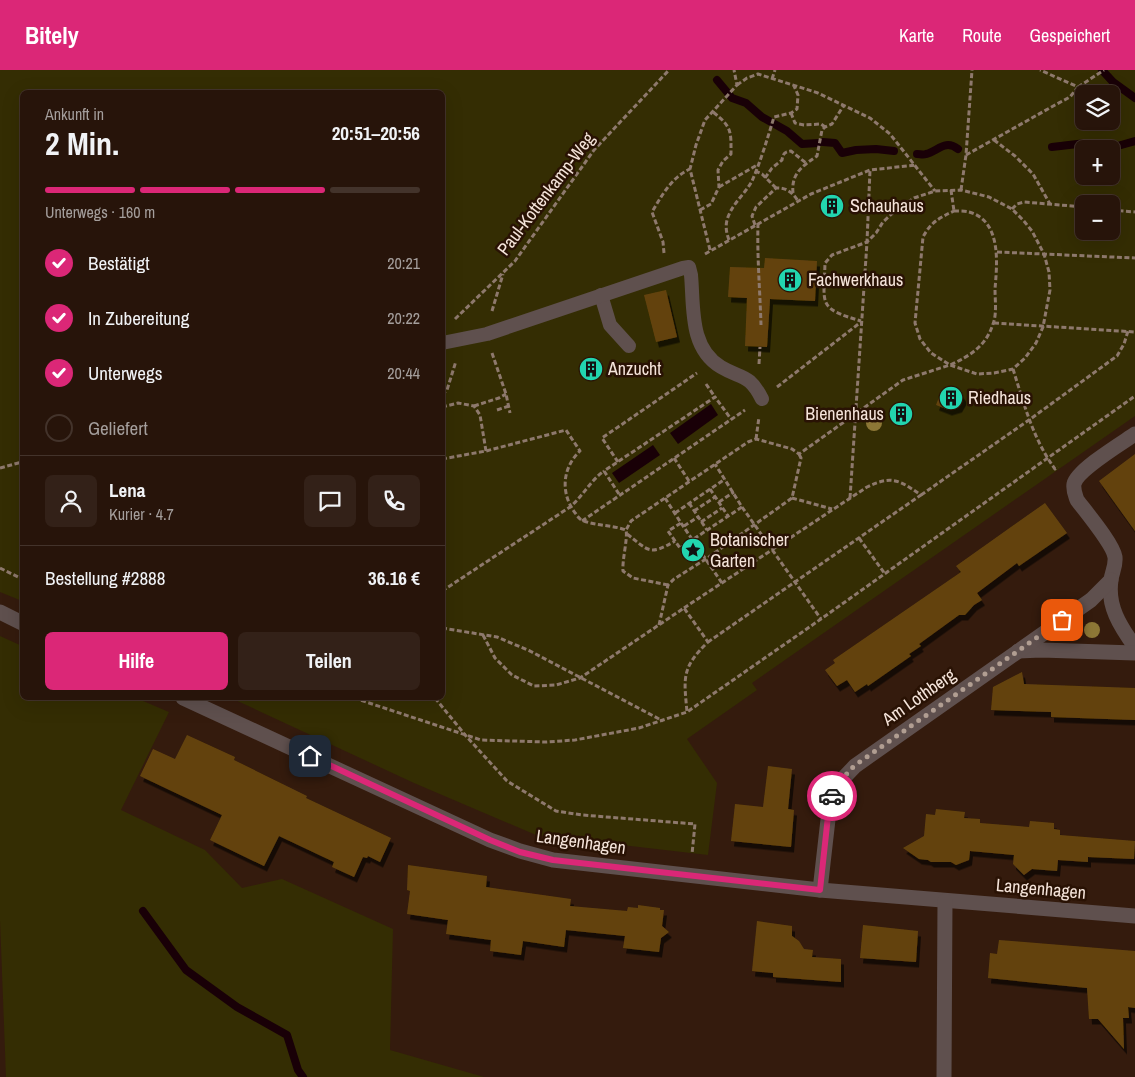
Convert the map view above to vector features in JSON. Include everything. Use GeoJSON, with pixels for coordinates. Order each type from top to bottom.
{"type":"FeatureCollection","features":[{"type":"Feature","properties":{"kind":"street"},"geometry":{"type":"LineString","coordinates":[[1135,434],[1080,473],[1074,483],[1074,492],[1077,500],[1115,556],[1111,580],[1112,606],[1123,630],[1135,647]]}},
{"type":"Feature","properties":{"kind":"street","name":"Am Lothberg"},"geometry":{"type":"LineString","coordinates":[[820,890],[830,802],[834,788],[839,782],[862,761],[1091,600],[1111,580]]}},
{"type":"Feature","properties":{"kind":"street"},"geometry":{"type":"LineString","coordinates":[[0,612],[20,622]]}},
{"type":"Feature","properties":{"kind":"street"},"geometry":{"type":"LineString","coordinates":[[1018,650],[1135,653]]}},
{"type":"Feature","properties":{"kind":"street","name":"Langenhagen"},"geometry":{"type":"LineString","coordinates":[[187,700],[490,840],[520,852],[553,860],[820,890],[1135,916]]}},
{"type":"Feature","properties":{"kind":"street"},"geometry":{"type":"LineString","coordinates":[[944,901],[944,1077]]}},
{"type":"Feature","properties":{"kind":"lane"},"geometry":{"type":"LineString","coordinates":[[445,344],[488,339],[601,295],[689,267],[696,335],[703,350],[720,367],[744,377],[756,389],[762,399]]}},
{"type":"Feature","properties":{"kind":"lane"},"geometry":{"type":"LineString","coordinates":[[601,295],[610,325],[629,346]]}},
{"type":"Feature","properties":{"kind":"path","name":"Paul-Kottenkamp-Weg"},"geometry":{"type":"LineString","coordinates":[[449,325],[515,261],[594,150],[668,70]]}},
{"type":"Feature","properties":{"kind":"path"},"geometry":{"type":"LineString","coordinates":[[734,70],[737,85]]}},
{"type":"Feature","properties":{"kind":"path"},"geometry":{"type":"LineString","coordinates":[[772,79],[775,70]]}},
{"type":"Feature","properties":{"kind":"path"},"geometry":{"type":"LineString","coordinates":[[961,190],[966,155],[972,70]]}},
{"type":"Feature","properties":{"kind":"path"},"geometry":{"type":"LineString","coordinates":[[1040,70],[1075,86]]}},
{"type":"Feature","properties":{"kind":"path"},"geometry":{"type":"LineString","coordinates":[[1082,85],[1104,70]]}},
{"type":"Feature","properties":{"kind":"path"},"geometry":{"type":"LineString","coordinates":[[916,165],[870,170],[811,194],[710,250],[690,169],[705,120],[735,90],[737,85],[747,78],[758,74],[818,93],[870,118],[890,134],[916,165],[935,191]]}},
{"type":"Feature","properties":{"kind":"path"},"geometry":{"type":"LineString","coordinates":[[729,240],[726,231],[727,218],[745,193],[756,171],[774,117],[791,113],[797,109],[798,95],[794,86]]}},
{"type":"Feature","properties":{"kind":"path"},"geometry":{"type":"LineString","coordinates":[[966,155],[1070,96],[1075,90]]}},
{"type":"Feature","properties":{"kind":"path"},"geometry":{"type":"LineString","coordinates":[[798,201],[793,193],[792,186],[795,175],[800,167],[817,156],[822,130],[832,124],[844,105]]}},
{"type":"Feature","properties":{"kind":"path"},"geometry":{"type":"LineString","coordinates":[[700,210],[711,204],[719,187],[718,170],[722,161],[731,154],[730,129],[713,112]]}},
{"type":"Feature","properties":{"kind":"path"},"geometry":{"type":"LineString","coordinates":[[791,113],[795,123],[804,126],[821,124],[825,127]]}},
{"type":"Feature","properties":{"kind":"path"},"geometry":{"type":"LineString","coordinates":[[994,140],[1015,156],[1033,174],[1050,204]]}},
{"type":"Feature","properties":{"kind":"path"},"geometry":{"type":"LineString","coordinates":[[766,178],[772,168],[782,160],[786,152],[791,151],[806,163]]}},
{"type":"Feature","properties":{"kind":"path"},"geometry":{"type":"LineString","coordinates":[[719,187],[757,164]]}},
{"type":"Feature","properties":{"kind":"path"},"geometry":{"type":"LineString","coordinates":[[668,273],[663,242],[652,212],[663,194],[680,174],[690,169]]}},
{"type":"Feature","properties":{"kind":"path"},"geometry":{"type":"LineString","coordinates":[[850,498],[870,170]]}},
{"type":"Feature","properties":{"kind":"path"},"geometry":{"type":"LineString","coordinates":[[756,171],[776,188],[793,193]]}},
{"type":"Feature","properties":{"kind":"path"},"geometry":{"type":"LineString","coordinates":[[761,325],[757,224],[752,216],[756,207],[776,188]]}},
{"type":"Feature","properties":{"kind":"path"},"geometry":{"type":"LineString","coordinates":[[951,190],[954,211]]}},
{"type":"Feature","properties":{"kind":"path"},"geometry":{"type":"LineString","coordinates":[[799,454],[903,380],[950,365],[968,357],[982,343],[994,323],[997,252],[994,237],[984,221],[970,212],[954,211],[929,225],[923,237],[915,323],[920,339],[931,353],[950,365],[977,374],[1014,369],[1026,358],[1036,343],[1043,327],[1050,290],[1049,272],[1044,254],[1032,231],[1012,209],[990,197],[961,190],[951,190],[935,191],[914,198],[897,209],[883,222],[867,242],[832,255],[825,263],[824,302],[828,308],[842,316],[861,321]]}},
{"type":"Feature","properties":{"kind":"path"},"geometry":{"type":"LineString","coordinates":[[1012,209],[1017,204],[1024,202],[1075,206]]}},
{"type":"Feature","properties":{"kind":"path"},"geometry":{"type":"LineString","coordinates":[[1120,211],[1135,212]]}},
{"type":"Feature","properties":{"kind":"path"},"geometry":{"type":"LineString","coordinates":[[997,252],[1135,258]]}},
{"type":"Feature","properties":{"kind":"path"},"geometry":{"type":"LineString","coordinates":[[503,273],[492,306],[488,339],[506,394],[510,413]]}},
{"type":"Feature","properties":{"kind":"path"},"geometry":{"type":"LineString","coordinates":[[582,521],[619,494],[762,399],[861,321]]}},
{"type":"Feature","properties":{"kind":"path"},"geometry":{"type":"LineString","coordinates":[[994,323],[1135,332]]}},
{"type":"Feature","properties":{"kind":"path"},"geometry":{"type":"LineString","coordinates":[[686,712],[685,676],[688,666],[695,654],[708,642],[1029,420],[1117,356],[1124,344],[1128,331]]}},
{"type":"Feature","properties":{"kind":"path"},"geometry":{"type":"LineString","coordinates":[[1014,369],[1037,441],[1055,468]]}},
{"type":"Feature","properties":{"kind":"path"},"geometry":{"type":"LineString","coordinates":[[618,462],[602,438],[698,372],[731,419]]}},
{"type":"Feature","properties":{"kind":"path"},"geometry":{"type":"LineString","coordinates":[[445,406],[458,403],[474,406],[506,394]]}},
{"type":"Feature","properties":{"kind":"path"},"geometry":{"type":"LineString","coordinates":[[360,700],[481,740],[575,740],[662,721],[686,712],[821,620],[1135,396]]}},
{"type":"Feature","properties":{"kind":"path"},"geometry":{"type":"LineString","coordinates":[[445,589],[570,507],[579,500],[595,478],[604,471],[715,397]]}},
{"type":"Feature","properties":{"kind":"path"},"geometry":{"type":"LineString","coordinates":[[474,406],[480,415],[486,451]]}},
{"type":"Feature","properties":{"kind":"path"},"geometry":{"type":"LineString","coordinates":[[497,410],[508,406]]}},
{"type":"Feature","properties":{"kind":"path"},"geometry":{"type":"LineString","coordinates":[[480,415],[485,414]]}},
{"type":"Feature","properties":{"kind":"path"},"geometry":{"type":"LineString","coordinates":[[445,458],[486,451],[566,430],[580,451],[574,457],[567,470],[564,486],[570,507],[582,521],[626,532],[644,548],[651,550],[661,549],[675,541]]}},
{"type":"Feature","properties":{"kind":"path"},"geometry":{"type":"LineString","coordinates":[[659,625],[668,585],[674,579],[706,559],[792,498],[801,458],[799,454],[792,449],[756,439],[748,442],[631,521],[626,532],[623,571],[633,578],[668,585]]}},
{"type":"Feature","properties":{"kind":"path"},"geometry":{"type":"LineString","coordinates":[[674,458],[689,481]]}},
{"type":"Feature","properties":{"kind":"path"},"geometry":{"type":"LineString","coordinates":[[0,468],[20,463]]}},
{"type":"Feature","properties":{"kind":"path"},"geometry":{"type":"LineString","coordinates":[[715,464],[742,507],[821,620]]}},
{"type":"Feature","properties":{"kind":"path"},"geometry":{"type":"LineString","coordinates":[[604,471],[619,494]]}},
{"type":"Feature","properties":{"kind":"path"},"geometry":{"type":"LineString","coordinates":[[675,513],[725,479]]}},
{"type":"Feature","properties":{"kind":"path"},"geometry":{"type":"LineString","coordinates":[[483,635],[495,658],[512,674],[534,686],[556,685],[580,678],[850,498],[882,480],[902,482],[921,495]]}},
{"type":"Feature","properties":{"kind":"path"},"geometry":{"type":"LineString","coordinates":[[710,489],[728,516]]}},
{"type":"Feature","properties":{"kind":"path"},"geometry":{"type":"LineString","coordinates":[[719,502],[734,492]]}},
{"type":"Feature","properties":{"kind":"path"},"geometry":{"type":"LineString","coordinates":[[694,511],[715,497]]}},
{"type":"Feature","properties":{"kind":"path"},"geometry":{"type":"LineString","coordinates":[[665,498],[722,583]]}},
{"type":"Feature","properties":{"kind":"path"},"geometry":{"type":"LineString","coordinates":[[792,498],[833,510]]}},
{"type":"Feature","properties":{"kind":"path"},"geometry":{"type":"LineString","coordinates":[[689,503],[707,530]]}},
{"type":"Feature","properties":{"kind":"path"},"geometry":{"type":"LineString","coordinates":[[698,517],[668,531],[680,548],[742,507]]}},
{"type":"Feature","properties":{"kind":"path"},"geometry":{"type":"LineString","coordinates":[[701,522],[722,508]]}},
{"type":"Feature","properties":{"kind":"path"},"geometry":{"type":"LineString","coordinates":[[859,538],[885,574]]}},
{"type":"Feature","properties":{"kind":"path"},"geometry":{"type":"LineString","coordinates":[[0,568],[20,578]]}},
{"type":"Feature","properties":{"kind":"path"},"geometry":{"type":"LineString","coordinates":[[684,608],[708,642]]}},
{"type":"Feature","properties":{"kind":"path"},"geometry":{"type":"LineString","coordinates":[[445,629],[497,637],[530,651],[662,721]]}},
{"type":"Feature","properties":{"kind":"path"},"geometry":{"type":"LineString","coordinates":[[437,700],[507,781],[556,811],[582,815],[695,824],[690,875]]}},
{"type":"Feature","properties":{"kind":"shaded area","name":"Botanischer Garten"},"geometry":{"type":"Polygon","coordinates":[[[0,70],[1135,70],[1135,416],[752,683],[757,690],[687,739],[717,783],[708,855],[536,835],[414,783],[235,700],[445,700],[445,90],[20,90],[20,600],[0,592],[0,70]]]}},
{"type":"Feature","properties":{"kind":"shaded area"},"geometry":{"type":"Polygon","coordinates":[[[711,404],[718,415],[678,444],[670,433],[711,404]]]}},
{"type":"Feature","properties":{"kind":"shaded area"},"geometry":{"type":"Polygon","coordinates":[[[653,445],[660,455],[619,483],[612,473],[653,445]]]}},
{"type":"Feature","properties":{"kind":"shaded area"},"geometry":{"type":"Polygon","coordinates":[[[0,636],[20,645],[20,700],[141,700],[169,712],[121,810],[205,850],[242,888],[282,879],[393,929],[390,1050],[484,1077],[6,1077],[0,920],[0,636]]]}},
{"type":"Feature","properties":{"kind":"building"},"geometry":{"type":"Polygon","coordinates":[[[765,258],[817,261],[815,301],[770,299],[767,347],[745,346],[747,298],[728,297],[730,267],[764,268],[765,258]]]}},
{"type":"Feature","properties":{"kind":"building"},"geometry":{"type":"Polygon","coordinates":[[[666,290],[677,337],[656,342],[644,295],[666,290]]]}},
{"type":"Feature","properties":{"kind":"building","name":"Riedhaus"},"geometry":{"type":"Polygon","coordinates":[[[951,387],[958,389],[963,396],[959,407],[949,410],[936,405],[941,392],[951,387]]]}},
{"type":"Feature","properties":{"kind":"building"},"geometry":{"type":"Polygon","coordinates":[[[1135,454],[1135,531],[1099,481],[1135,454]]]}},
{"type":"Feature","properties":{"kind":"building"},"geometry":{"type":"Polygon","coordinates":[[[1045,503],[1067,533],[1019,566],[1017,563],[977,593],[982,600],[974,605],[965,615],[959,615],[919,644],[921,646],[909,654],[911,656],[868,686],[867,684],[855,692],[847,680],[837,686],[825,670],[835,663],[833,660],[961,572],[956,566],[1045,503]]]}},
{"type":"Feature","properties":{"kind":"building"},"geometry":{"type":"Polygon","coordinates":[[[1022,672],[1024,684],[1135,688],[1135,720],[1051,717],[1051,712],[991,710],[993,687],[1022,672]]]}},
{"type":"Feature","properties":{"kind":"building"},"geometry":{"type":"Polygon","coordinates":[[[187,735],[235,757],[234,760],[307,796],[306,798],[391,838],[380,862],[368,856],[367,858],[363,857],[354,877],[332,867],[334,862],[279,836],[264,866],[210,840],[222,815],[140,776],[153,749],[175,759],[187,735]]]}},
{"type":"Feature","properties":{"kind":"building"},"geometry":{"type":"Polygon","coordinates":[[[768,766],[792,769],[788,809],[794,810],[791,847],[731,841],[735,804],[763,807],[768,766]]]}},
{"type":"Feature","properties":{"kind":"building"},"geometry":{"type":"Polygon","coordinates":[[[936,809],[965,812],[964,818],[980,819],[980,823],[1029,827],[1030,821],[1054,823],[1054,829],[1060,830],[1060,835],[1135,841],[1134,859],[1088,857],[1088,862],[1058,860],[1057,871],[1032,869],[1024,875],[1013,864],[1014,855],[970,851],[969,860],[956,865],[951,862],[931,862],[919,859],[903,848],[924,836],[926,814],[935,815],[936,809]]]}},
{"type":"Feature","properties":{"kind":"building"},"geometry":{"type":"Polygon","coordinates":[[[408,865],[487,876],[486,887],[571,899],[570,906],[627,911],[628,907],[638,908],[638,905],[660,908],[660,910],[664,910],[662,926],[669,932],[661,938],[659,952],[623,948],[625,936],[566,930],[564,947],[523,941],[521,955],[490,951],[491,940],[446,934],[448,920],[407,914],[410,891],[407,890],[408,865]]]}},
{"type":"Feature","properties":{"kind":"building"},"geometry":{"type":"Polygon","coordinates":[[[757,921],[792,926],[792,936],[799,941],[804,949],[813,950],[812,957],[841,959],[841,982],[773,977],[773,973],[752,971],[757,921]]]}},
{"type":"Feature","properties":{"kind":"building"},"geometry":{"type":"Polygon","coordinates":[[[863,925],[918,931],[916,962],[860,958],[863,925]]]}},
{"type":"Feature","properties":{"kind":"building"},"geometry":{"type":"Polygon","coordinates":[[[999,940],[1135,951],[1135,1008],[1128,1007],[1129,1018],[1123,1018],[1124,1049],[1098,1019],[1089,1019],[1087,988],[988,978],[990,953],[997,954],[999,940]]]}},
{"type":"Feature","properties":{"kind":"waterway"},"geometry":{"type":"LineString","coordinates":[[1102,70],[1113,82],[1135,98]]}},
{"type":"Feature","properties":{"kind":"waterway"},"geometry":{"type":"LineString","coordinates":[[717,80],[732,98],[746,103],[762,117],[787,131],[802,144],[818,143]]}},
{"type":"Feature","properties":{"kind":"waterway"},"geometry":{"type":"LineString","coordinates":[[1052,147],[1086,143],[1114,147],[1135,141]]}},
{"type":"Feature","properties":{"kind":"waterway"},"geometry":{"type":"LineString","coordinates":[[823,142],[835,143],[842,153],[876,149],[894,151]]}},
{"type":"Feature","properties":{"kind":"waterway"},"geometry":{"type":"LineString","coordinates":[[917,154],[930,153],[945,145],[958,149]]}},
{"type":"Feature","properties":{"kind":"waterway"},"geometry":{"type":"LineString","coordinates":[[143,911],[186,970],[237,1007],[287,1035],[298,1070],[303,1077]]}},
{"type":"Feature","properties":{"kind":"way so far"},"geometry":{"type":"LineString","coordinates":[[832,796],[834,788],[854,766],[1062,620]]}},
{"type":"Feature","properties":{"kind":"place","name":"Schauhaus"},"geometry":{"type":"Point","coordinates":[832,206]}},
{"type":"Feature","properties":{"kind":"place","name":"Fachwerkhaus"},"geometry":{"type":"Point","coordinates":[790,280]}},
{"type":"Feature","properties":{"kind":"place","name":"Anzucht"},"geometry":{"type":"Point","coordinates":[591,369]}},
{"type":"Feature","properties":{"kind":"place","name":"Riedhaus"},"geometry":{"type":"Point","coordinates":[951,398]}},
{"type":"Feature","properties":{"kind":"place","name":"Bienenhaus"},"geometry":{"type":"Point","coordinates":[901,414]}},
{"type":"Feature","properties":{"kind":"place","name":"Botanischer Garten"},"geometry":{"type":"Point","coordinates":[693,550]}},
{"type":"Feature","properties":{"kind":"route"},"geometry":{"type":"LineString","coordinates":[[310,756],[490,840],[520,852],[553,860],[820,890],[832,796]]}}]}
